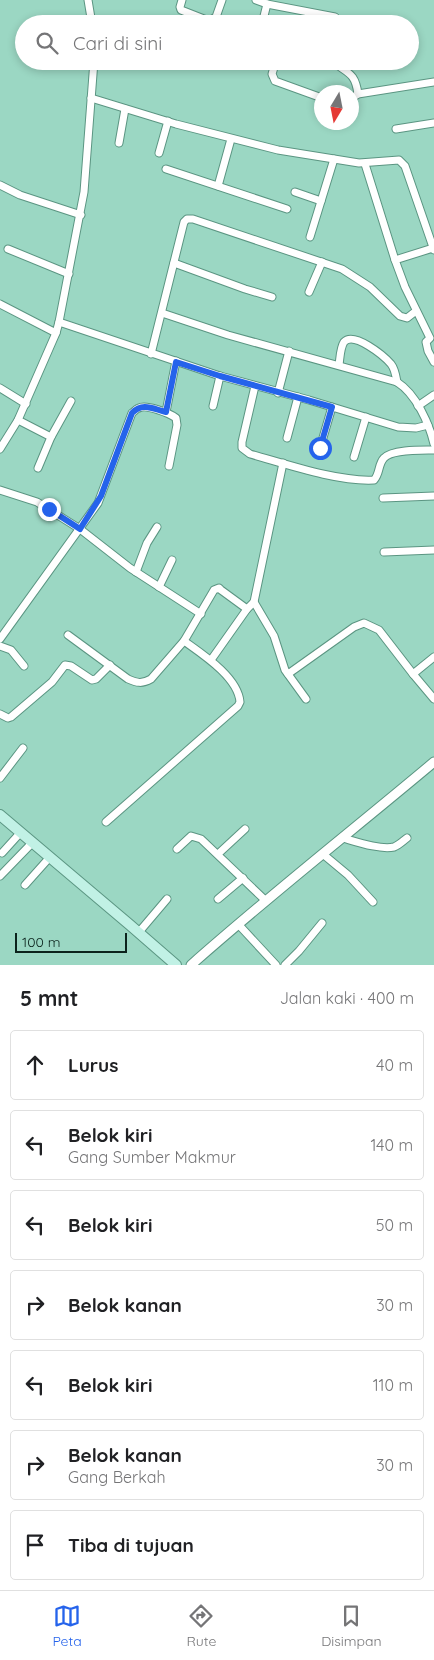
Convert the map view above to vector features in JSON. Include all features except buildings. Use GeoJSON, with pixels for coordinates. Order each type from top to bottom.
{"type":"FeatureCollection","features":[{"type":"Feature","properties":{"kind":"main road"},"geometry":{"type":"LineString","coordinates":[[1,817],[22,832],[176,965]]}},
{"type":"Feature","properties":{"kind":"street"},"geometry":{"type":"LineString","coordinates":[[88,0],[90,15]]}},
{"type":"Feature","properties":{"kind":"street"},"geometry":{"type":"LineString","coordinates":[[182,0],[181,10],[194,15]]}},
{"type":"Feature","properties":{"kind":"street"},"geometry":{"type":"LineString","coordinates":[[217,15],[222,0]]}},
{"type":"Feature","properties":{"kind":"street"},"geometry":{"type":"LineString","coordinates":[[256,0],[267,4],[324,15]]}},
{"type":"Feature","properties":{"kind":"street"},"geometry":{"type":"LineString","coordinates":[[264,15],[267,4]]}},
{"type":"Feature","properties":{"kind":"street"},"geometry":{"type":"LineString","coordinates":[[0,449],[26,404],[59,322],[81,215],[93,70]]}},
{"type":"Feature","properties":{"kind":"street"},"geometry":{"type":"LineString","coordinates":[[273,70],[273,79],[314,95]]}},
{"type":"Feature","properties":{"kind":"street"},"geometry":{"type":"LineString","coordinates":[[344,70],[354,77],[356,85]]}},
{"type":"Feature","properties":{"kind":"street"},"geometry":{"type":"LineString","coordinates":[[359,95],[434,82]]}},
{"type":"Feature","properties":{"kind":"street"},"geometry":{"type":"LineString","coordinates":[[91,98],[168,121],[278,150],[365,164],[395,160],[403,162],[434,249],[395,260]]}},
{"type":"Feature","properties":{"kind":"street"},"geometry":{"type":"LineString","coordinates":[[119,143],[125,108]]}},
{"type":"Feature","properties":{"kind":"street"},"geometry":{"type":"LineString","coordinates":[[159,153],[168,121]]}},
{"type":"Feature","properties":{"kind":"street"},"geometry":{"type":"LineString","coordinates":[[396,129],[434,123]]}},
{"type":"Feature","properties":{"kind":"street"},"geometry":{"type":"LineString","coordinates":[[218,186],[231,138]]}},
{"type":"Feature","properties":{"kind":"street"},"geometry":{"type":"LineString","coordinates":[[310,238],[334,159]]}},
{"type":"Feature","properties":{"kind":"street"},"geometry":{"type":"LineString","coordinates":[[365,164],[405,288],[430,338],[426,342],[426,347],[434,362]]}},
{"type":"Feature","properties":{"kind":"street"},"geometry":{"type":"LineString","coordinates":[[166,169],[287,209]]}},
{"type":"Feature","properties":{"kind":"street"},"geometry":{"type":"LineString","coordinates":[[0,185],[20,195],[81,215]]}},
{"type":"Feature","properties":{"kind":"street"},"geometry":{"type":"LineString","coordinates":[[295,192],[321,201]]}},
{"type":"Feature","properties":{"kind":"street"},"geometry":{"type":"LineString","coordinates":[[152,354],[184,222],[187,219],[202,222],[342,269],[370,287],[400,316],[407,318],[416,311]]}},
{"type":"Feature","properties":{"kind":"street"},"geometry":{"type":"LineString","coordinates":[[8,249],[69,274]]}},
{"type":"Feature","properties":{"kind":"street"},"geometry":{"type":"LineString","coordinates":[[310,292],[322,262]]}},
{"type":"Feature","properties":{"kind":"street"},"geometry":{"type":"LineString","coordinates":[[174,263],[272,297]]}},
{"type":"Feature","properties":{"kind":"street"},"geometry":{"type":"LineString","coordinates":[[0,304],[56,333]]}},
{"type":"Feature","properties":{"kind":"street"},"geometry":{"type":"LineString","coordinates":[[162,313],[206,328],[397,382],[413,397],[428,425],[434,444]]}},
{"type":"Feature","properties":{"kind":"street"},"geometry":{"type":"LineString","coordinates":[[59,322],[220,376],[398,427],[416,428],[428,425]]}},
{"type":"Feature","properties":{"kind":"street"},"geometry":{"type":"LineString","coordinates":[[339,365],[344,343],[352,339],[358,340],[381,354],[391,364],[395,370],[397,382]]}},
{"type":"Feature","properties":{"kind":"street"},"geometry":{"type":"LineString","coordinates":[[278,393],[288,351]]}},
{"type":"Feature","properties":{"kind":"street"},"geometry":{"type":"LineString","coordinates":[[166,412],[176,362]]}},
{"type":"Feature","properties":{"kind":"street"},"geometry":{"type":"LineString","coordinates":[[213,406],[220,376]]}},
{"type":"Feature","properties":{"kind":"street"},"geometry":{"type":"LineString","coordinates":[[255,386],[242,442],[242,448],[250,454],[344,478],[374,480],[377,477],[383,459],[387,456],[406,451],[434,450]]}},
{"type":"Feature","properties":{"kind":"street"},"geometry":{"type":"LineString","coordinates":[[0,388],[26,404]]}},
{"type":"Feature","properties":{"kind":"street"},"geometry":{"type":"LineString","coordinates":[[418,406],[434,395]]}},
{"type":"Feature","properties":{"kind":"street"},"geometry":{"type":"LineString","coordinates":[[287,438],[298,398]]}},
{"type":"Feature","properties":{"kind":"street"},"geometry":{"type":"LineString","coordinates":[[38,468],[51,437],[71,401]]}},
{"type":"Feature","properties":{"kind":"street"},"geometry":{"type":"LineString","coordinates":[[0,639],[80,529],[101,496],[132,413],[142,406],[166,412],[176,418],[177,424],[169,466]]}},
{"type":"Feature","properties":{"kind":"street"},"geometry":{"type":"LineString","coordinates":[[320,448],[332,407]]}},
{"type":"Feature","properties":{"kind":"street"},"geometry":{"type":"LineString","coordinates":[[354,458],[366,418]]}},
{"type":"Feature","properties":{"kind":"street"},"geometry":{"type":"LineString","coordinates":[[18,420],[51,437]]}},
{"type":"Feature","properties":{"kind":"street"},"geometry":{"type":"LineString","coordinates":[[211,660],[254,602],[283,463]]}},
{"type":"Feature","properties":{"kind":"street"},"geometry":{"type":"LineString","coordinates":[[0,490],[37,502],[80,529],[136,572],[201,614]]}},
{"type":"Feature","properties":{"kind":"street"},"geometry":{"type":"LineString","coordinates":[[384,498],[434,496]]}},
{"type":"Feature","properties":{"kind":"street"},"geometry":{"type":"LineString","coordinates":[[136,572],[147,543],[157,527]]}},
{"type":"Feature","properties":{"kind":"street"},"geometry":{"type":"LineString","coordinates":[[384,552],[434,550]]}},
{"type":"Feature","properties":{"kind":"street"},"geometry":{"type":"LineString","coordinates":[[159,587],[172,560]]}},
{"type":"Feature","properties":{"kind":"street"},"geometry":{"type":"LineString","coordinates":[[68,635],[137,683],[145,683],[151,679],[184,641],[216,588],[247,609]]}},
{"type":"Feature","properties":{"kind":"street"},"geometry":{"type":"LineString","coordinates":[[254,602],[274,636],[278,654],[288,674],[306,699]]}},
{"type":"Feature","properties":{"kind":"street"},"geometry":{"type":"LineString","coordinates":[[288,674],[354,627],[364,623],[379,630],[434,699]]}},
{"type":"Feature","properties":{"kind":"street"},"geometry":{"type":"LineString","coordinates":[[106,822],[238,706],[240,696],[237,691],[211,660],[184,641]]}},
{"type":"Feature","properties":{"kind":"street"},"geometry":{"type":"LineString","coordinates":[[0,646],[11,650],[24,666]]}},
{"type":"Feature","properties":{"kind":"street"},"geometry":{"type":"LineString","coordinates":[[413,674],[434,657]]}},
{"type":"Feature","properties":{"kind":"street"},"geometry":{"type":"LineString","coordinates":[[0,714],[8,718],[11,717],[52,682],[65,665],[71,666],[92,680],[96,679],[110,665]]}},
{"type":"Feature","properties":{"kind":"street"},"geometry":{"type":"LineString","coordinates":[[0,778],[23,748]]}},
{"type":"Feature","properties":{"kind":"street"},"geometry":{"type":"LineString","coordinates":[[191,965],[434,762]]}},
{"type":"Feature","properties":{"kind":"street"},"geometry":{"type":"LineString","coordinates":[[218,854],[245,829]]}},
{"type":"Feature","properties":{"kind":"street"},"geometry":{"type":"LineString","coordinates":[[2,853],[22,832]]}},
{"type":"Feature","properties":{"kind":"street"},"geometry":{"type":"LineString","coordinates":[[177,849],[191,836],[201,838],[266,901]]}},
{"type":"Feature","properties":{"kind":"street"},"geometry":{"type":"LineString","coordinates":[[343,838],[361,844],[391,847],[397,846],[407,838]]}},
{"type":"Feature","properties":{"kind":"street"},"geometry":{"type":"LineString","coordinates":[[0,876],[33,842]]}},
{"type":"Feature","properties":{"kind":"street"},"geometry":{"type":"LineString","coordinates":[[324,855],[348,875],[373,902]]}},
{"type":"Feature","properties":{"kind":"street"},"geometry":{"type":"LineString","coordinates":[[24,885],[50,857]]}},
{"type":"Feature","properties":{"kind":"street"},"geometry":{"type":"LineString","coordinates":[[218,899],[243,878]]}},
{"type":"Feature","properties":{"kind":"street"},"geometry":{"type":"LineString","coordinates":[[139,932],[166,899]]}},
{"type":"Feature","properties":{"kind":"street"},"geometry":{"type":"LineString","coordinates":[[285,965],[322,923]]}},
{"type":"Feature","properties":{"kind":"street"},"geometry":{"type":"LineString","coordinates":[[238,924],[276,965]]}},
{"type":"Feature","properties":{"kind":"route"},"geometry":{"type":"LineString","coordinates":[[49,509],[80,529],[98,503],[132,413],[142,406],[166,412],[176,362],[278,393],[332,407],[320,448]]}}]}
